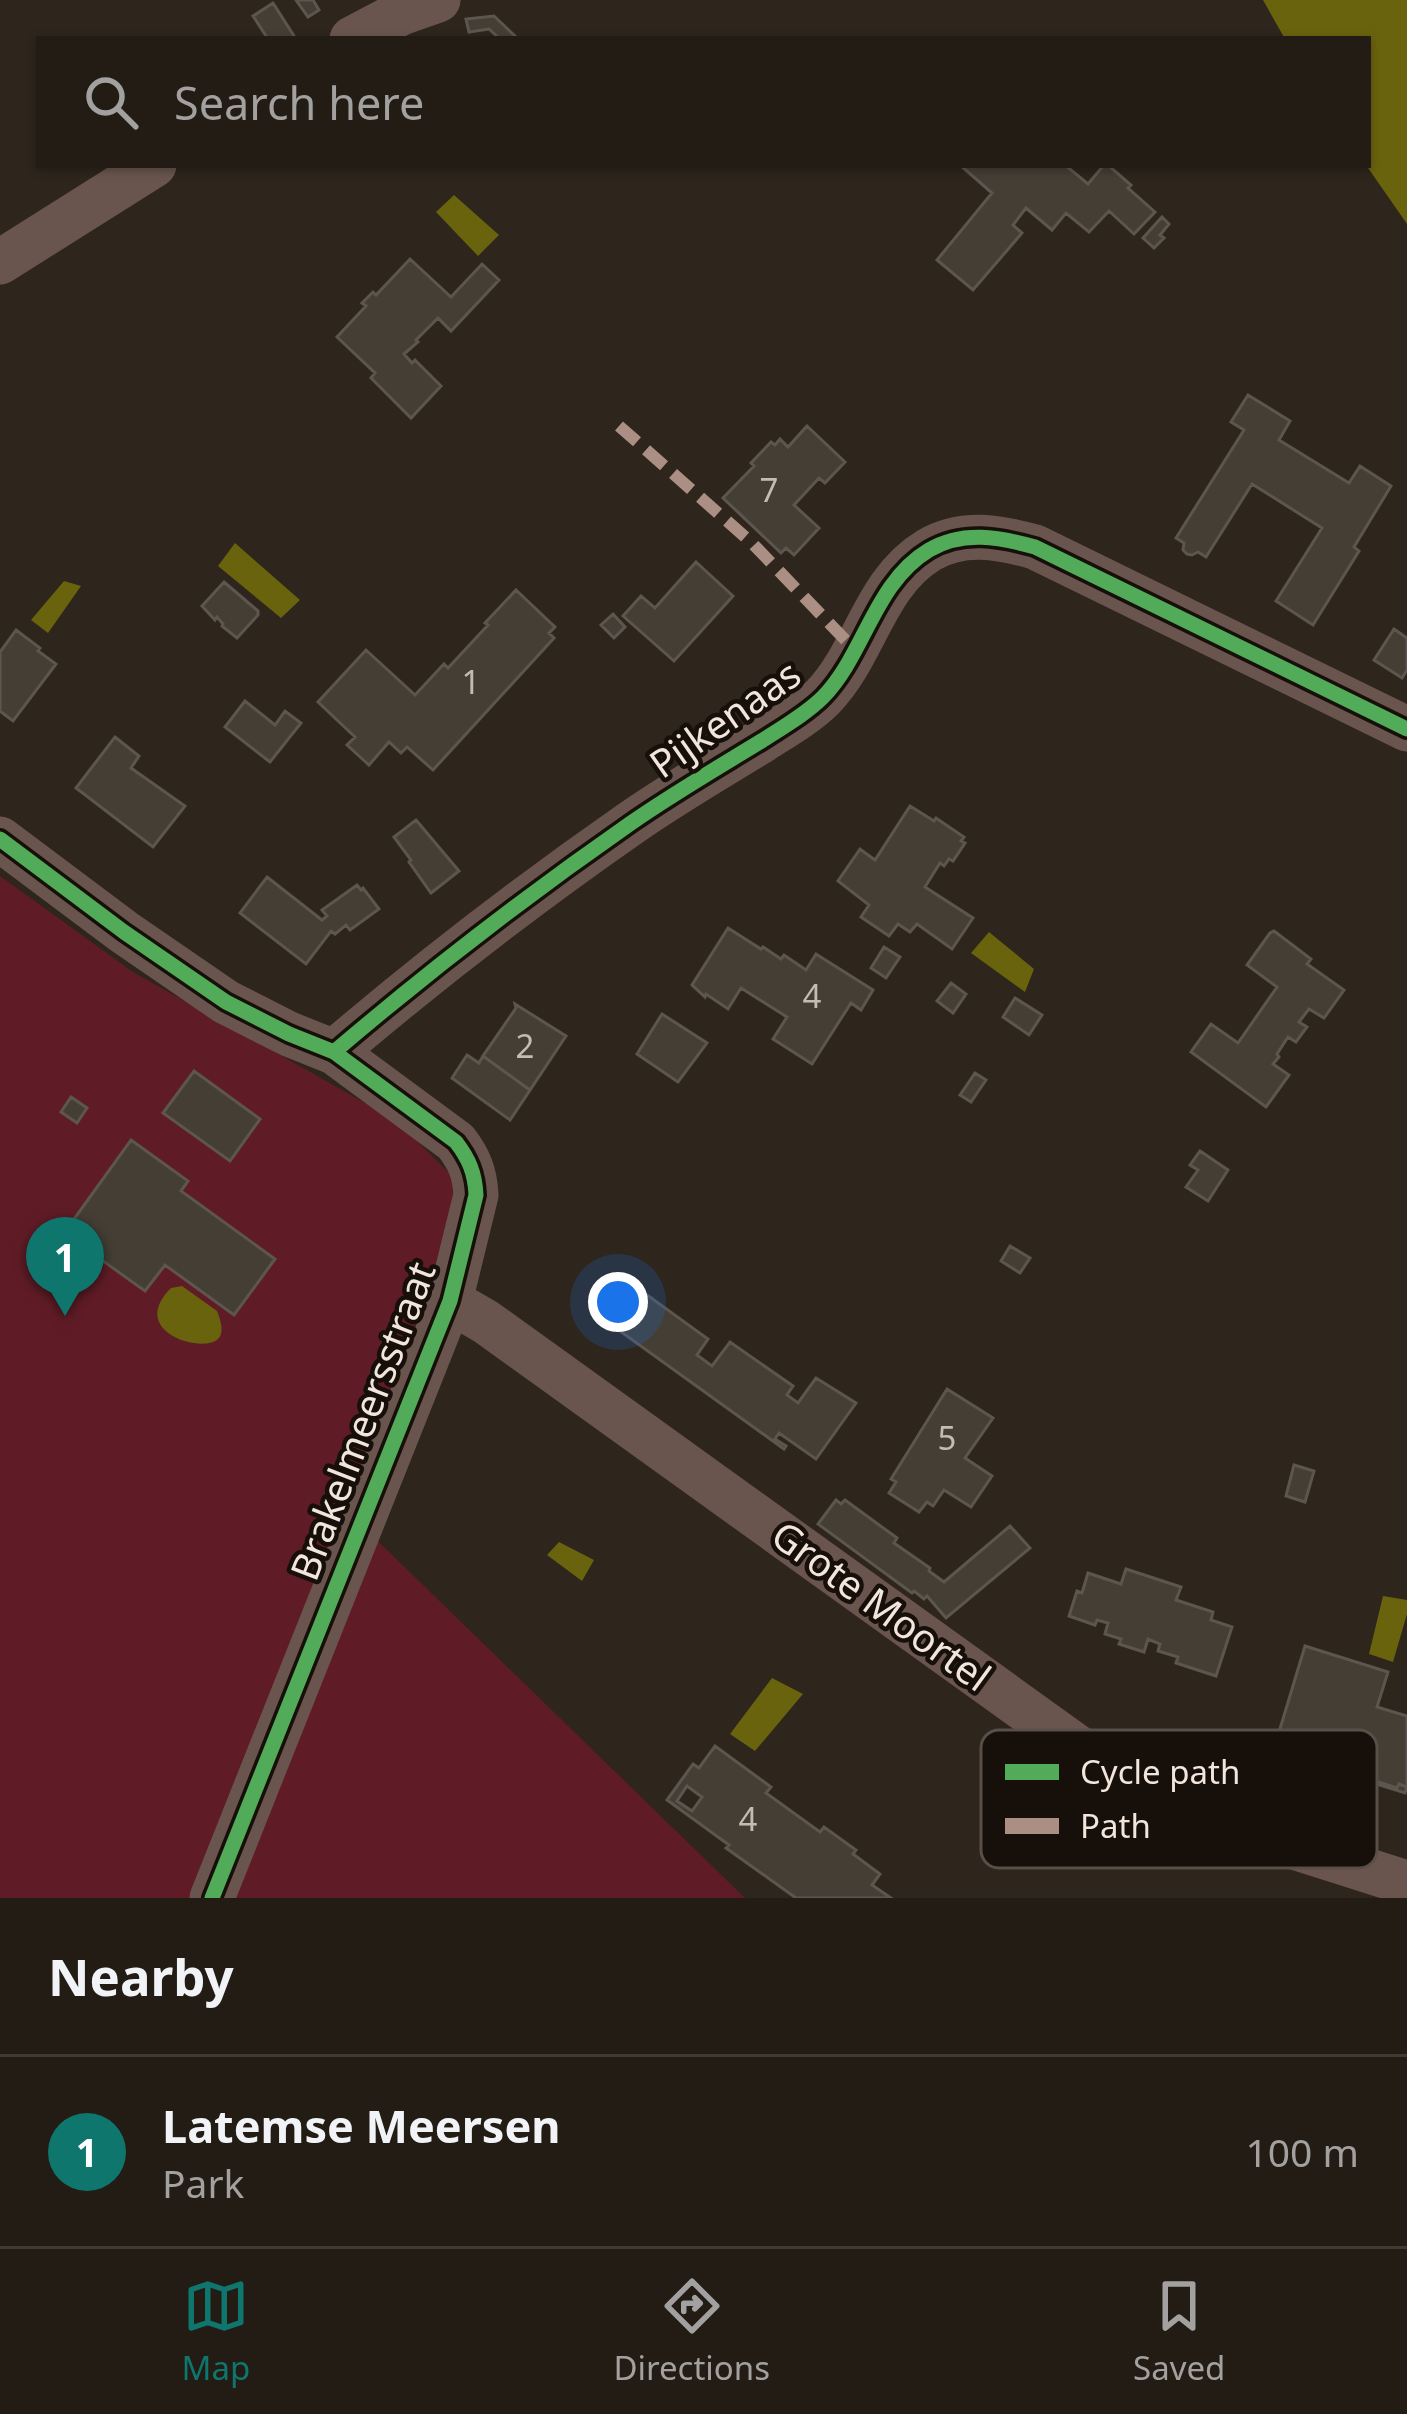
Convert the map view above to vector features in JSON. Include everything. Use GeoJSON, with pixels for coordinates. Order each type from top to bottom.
{"type":"FeatureCollection","features":[{"type":"Feature","properties":{"kind":"street"},"geometry":{"type":"LineString","coordinates":[[358,36],[400,13],[438,0]]}},
{"type":"Feature","properties":{"kind":"street"},"geometry":{"type":"LineString","coordinates":[[0,262],[149,168]]}},
{"type":"Feature","properties":{"kind":"street","name":"Pijkenaas"},"geometry":{"type":"LineString","coordinates":[[334,1052],[634,820],[822,698],[908,564],[954,539],[1002,538],[1035,547],[1407,729]]}},
{"type":"Feature","properties":{"kind":"street","name":"Brakelmeersstraat"},"geometry":{"type":"LineString","coordinates":[[0,839],[226,1002],[334,1052],[456,1142],[475,1178],[476,1196],[450,1301],[212,1898]]}},
{"type":"Feature","properties":{"kind":"street","name":"Grote Moortel"},"geometry":{"type":"LineString","coordinates":[[450,1301],[486,1322],[1053,1730]]}},
{"type":"Feature","properties":{"kind":"street","name":"Grote Moortel"},"geometry":{"type":"LineString","coordinates":[[1360,1868],[1407,1883]]}},
{"type":"Feature","properties":{"kind":"shaded area"},"geometry":{"type":"Polygon","coordinates":[[[1263,0],[1407,0],[1407,224],[1368,168],[1371,36],[1283,36],[1263,0]]]}},
{"type":"Feature","properties":{"kind":"shaded area"},"geometry":{"type":"Polygon","coordinates":[[[454,195],[499,235],[478,256],[436,212],[454,195]]]}},
{"type":"Feature","properties":{"kind":"shaded area"},"geometry":{"type":"Polygon","coordinates":[[[235,543],[300,600],[281,618],[218,566],[235,543]]]}},
{"type":"Feature","properties":{"kind":"shaded area"},"geometry":{"type":"Polygon","coordinates":[[[64,581],[81,586],[48,633],[31,620],[64,581]]]}},
{"type":"Feature","properties":{"kind":"shaded area"},"geometry":{"type":"Polygon","coordinates":[[[0,876],[133,972],[397,1121],[457,1181],[445,1248],[349,1513],[745,1898],[0,1898],[0,876]]]}},
{"type":"Feature","properties":{"kind":"shaded area"},"geometry":{"type":"Polygon","coordinates":[[[989,932],[1034,969],[1025,992],[971,953],[989,932]]]}},
{"type":"Feature","properties":{"kind":"shaded area"},"geometry":{"type":"Polygon","coordinates":[[[182,1286],[217,1311],[222,1329],[218,1339],[198,1344],[184,1341],[162,1327],[160,1303],[171,1288],[182,1286]]]}},
{"type":"Feature","properties":{"kind":"shaded area"},"geometry":{"type":"Polygon","coordinates":[[[559,1542],[594,1560],[582,1581],[547,1555],[559,1542]]]}},
{"type":"Feature","properties":{"kind":"shaded area"},"geometry":{"type":"Polygon","coordinates":[[[1383,1596],[1407,1600],[1393,1662],[1369,1654],[1383,1596]]]}},
{"type":"Feature","properties":{"kind":"shaded area"},"geometry":{"type":"Polygon","coordinates":[[[772,1678],[803,1694],[755,1751],[730,1734],[772,1678]]]}},
{"type":"Feature","properties":{"kind":"building"},"geometry":{"type":"Polygon","coordinates":[[[296,0],[313,0],[319,10],[308,17],[296,0]]]}},
{"type":"Feature","properties":{"kind":"building"},"geometry":{"type":"Polygon","coordinates":[[[273,3],[294,36],[266,36],[253,16],[273,3]]]}},
{"type":"Feature","properties":{"kind":"building"},"geometry":{"type":"Polygon","coordinates":[[[494,16],[515,36],[497,36],[489,29],[469,32],[466,19],[494,16]]]}},
{"type":"Feature","properties":{"kind":"building"},"geometry":{"type":"Polygon","coordinates":[[[963,168],[1069,168],[1088,184],[1101,168],[1111,168],[1155,212],[1134,234],[1109,211],[1089,232],[1066,213],[1052,230],[1026,208],[1013,225],[1022,233],[973,290],[937,260],[992,193],[963,168]]]}},
{"type":"Feature","properties":{"kind":"building"},"geometry":{"type":"Polygon","coordinates":[[[1162,217],[1169,224],[1154,248],[1143,238],[1162,217]]]}},
{"type":"Feature","properties":{"kind":"building"},"geometry":{"type":"Polygon","coordinates":[[[410,259],[451,297],[482,264],[499,280],[451,331],[438,318],[404,354],[441,386],[411,418],[371,378],[375,373],[337,337],[366,306],[362,303],[410,259]]]}},
{"type":"Feature","properties":{"kind":"building"},"geometry":{"type":"Polygon","coordinates":[[[1248,395],[1290,421],[1279,440],[1349,483],[1360,466],[1391,486],[1354,547],[1359,551],[1313,625],[1276,601],[1322,528],[1252,484],[1206,557],[1198,552],[1187,554],[1184,543],[1176,538],[1244,430],[1231,422],[1248,395]]]}},
{"type":"Feature","properties":{"kind":"building"},"geometry":{"type":"Polygon","coordinates":[[[807,426],[845,462],[825,483],[819,478],[794,505],[819,528],[794,555],[786,548],[781,553],[723,498],[771,442],[775,445],[780,439],[788,447],[807,426]]]}},
{"type":"Feature","properties":{"kind":"building"},"geometry":{"type":"Polygon","coordinates":[[[696,562],[733,596],[674,661],[623,616],[641,596],[655,608],[696,562]]]}},
{"type":"Feature","properties":{"kind":"building"},"geometry":{"type":"Polygon","coordinates":[[[224,582],[258,611],[237,638],[202,606],[224,582]]]}},
{"type":"Feature","properties":{"kind":"building"},"geometry":{"type":"Polygon","coordinates":[[[516,590],[555,627],[549,633],[554,638],[433,770],[407,747],[401,753],[389,742],[369,765],[347,745],[355,737],[318,702],[366,650],[415,695],[444,664],[448,668],[516,590]]]}},
{"type":"Feature","properties":{"kind":"building"},"geometry":{"type":"Polygon","coordinates":[[[613,614],[625,627],[614,638],[601,625],[613,614]]]}},
{"type":"Feature","properties":{"kind":"building"},"geometry":{"type":"Polygon","coordinates":[[[1394,629],[1407,638],[1407,670],[1402,678],[1374,660],[1394,629]]]}},
{"type":"Feature","properties":{"kind":"building"},"geometry":{"type":"Polygon","coordinates":[[[16,630],[56,664],[13,721],[0,711],[0,652],[16,630]]]}},
{"type":"Feature","properties":{"kind":"building"},"geometry":{"type":"Polygon","coordinates":[[[245,701],[275,725],[285,711],[301,723],[270,762],[225,727],[245,701]]]}},
{"type":"Feature","properties":{"kind":"building"},"geometry":{"type":"Polygon","coordinates":[[[115,737],[139,756],[131,768],[185,806],[153,847],[76,788],[115,737]]]}},
{"type":"Feature","properties":{"kind":"building"},"geometry":{"type":"Polygon","coordinates":[[[910,806],[964,837],[953,861],[940,863],[925,887],[973,918],[952,949],[917,924],[910,932],[898,924],[889,936],[861,917],[869,905],[838,881],[860,849],[875,860],[910,806]]]}},
{"type":"Feature","properties":{"kind":"building"},"geometry":{"type":"Polygon","coordinates":[[[416,820],[459,871],[431,893],[394,837],[416,820]]]}},
{"type":"Feature","properties":{"kind":"building"},"geometry":{"type":"Polygon","coordinates":[[[267,877],[322,920],[327,916],[322,910],[357,885],[379,909],[350,930],[346,925],[335,934],[331,931],[306,964],[240,913],[267,877]]]}},
{"type":"Feature","properties":{"kind":"building"},"geometry":{"type":"Polygon","coordinates":[[[728,928],[806,970],[816,954],[873,990],[861,1010],[851,1003],[812,1064],[773,1039],[787,1017],[741,988],[728,1009],[692,985],[728,928]]]}},
{"type":"Feature","properties":{"kind":"building"},"geometry":{"type":"Polygon","coordinates":[[[1274,931],[1311,959],[1307,964],[1344,990],[1324,1018],[1309,1009],[1299,1022],[1307,1027],[1296,1042],[1288,1037],[1273,1064],[1289,1075],[1266,1107],[1191,1052],[1211,1024],[1238,1043],[1277,987],[1247,965],[1274,931]]]}},
{"type":"Feature","properties":{"kind":"building"},"geometry":{"type":"Polygon","coordinates":[[[884,947],[900,957],[886,978],[871,968],[884,947]]]}},
{"type":"Feature","properties":{"kind":"building"},"geometry":{"type":"Polygon","coordinates":[[[951,983],[966,994],[953,1013],[937,1001],[951,983]]]}},
{"type":"Feature","properties":{"kind":"building"},"geometry":{"type":"Polygon","coordinates":[[[1015,998],[1042,1015],[1029,1035],[1003,1017],[1015,998]]]}},
{"type":"Feature","properties":{"kind":"building"},"geometry":{"type":"Polygon","coordinates":[[[515,1004],[566,1036],[530,1090],[483,1056],[515,1004]]]}},
{"type":"Feature","properties":{"kind":"building"},"geometry":{"type":"Polygon","coordinates":[[[662,1014],[707,1043],[678,1082],[637,1054],[662,1014]]]}},
{"type":"Feature","properties":{"kind":"building"},"geometry":{"type":"Polygon","coordinates":[[[467,1055],[479,1063],[483,1056],[530,1090],[510,1120],[452,1078],[467,1055]]]}},
{"type":"Feature","properties":{"kind":"building"},"geometry":{"type":"Polygon","coordinates":[[[194,1071],[260,1119],[230,1161],[163,1113],[194,1071]]]}},
{"type":"Feature","properties":{"kind":"building"},"geometry":{"type":"Polygon","coordinates":[[[975,1073],[986,1080],[971,1102],[960,1095],[975,1073]]]}},
{"type":"Feature","properties":{"kind":"building"},"geometry":{"type":"Polygon","coordinates":[[[71,1097],[87,1108],[77,1123],[61,1112],[71,1097]]]}},
{"type":"Feature","properties":{"kind":"building"},"geometry":{"type":"Polygon","coordinates":[[[131,1140],[188,1181],[181,1191],[275,1259],[234,1315],[165,1265],[145,1291],[64,1233],[131,1140]]]}},
{"type":"Feature","properties":{"kind":"building"},"geometry":{"type":"Polygon","coordinates":[[[1200,1151],[1228,1170],[1208,1201],[1186,1187],[1198,1170],[1190,1165],[1200,1151]]]}},
{"type":"Feature","properties":{"kind":"building"},"geometry":{"type":"Polygon","coordinates":[[[1010,1246],[1030,1258],[1020,1273],[1001,1261],[1010,1246]]]}},
{"type":"Feature","properties":{"kind":"building"},"geometry":{"type":"Polygon","coordinates":[[[625,1279],[708,1339],[697,1355],[712,1366],[730,1342],[793,1386],[787,1395],[798,1403],[816,1378],[856,1403],[816,1459],[779,1433],[775,1439],[784,1449],[599,1316],[625,1279]]]}},
{"type":"Feature","properties":{"kind":"building"},"geometry":{"type":"Polygon","coordinates":[[[947,1389],[993,1418],[965,1458],[992,1476],[971,1507],[944,1490],[933,1506],[927,1502],[919,1512],[889,1493],[896,1482],[891,1479],[947,1389]]]}},
{"type":"Feature","properties":{"kind":"building"},"geometry":{"type":"Polygon","coordinates":[[[1294,1465],[1314,1471],[1305,1502],[1286,1496],[1294,1465]]]}},
{"type":"Feature","properties":{"kind":"building"},"geometry":{"type":"Polygon","coordinates":[[[836,1500],[841,1504],[845,1500],[897,1538],[894,1543],[944,1582],[1010,1526],[1030,1548],[946,1618],[927,1596],[912,1593],[818,1524],[836,1500]]]}},
{"type":"Feature","properties":{"kind":"building"},"geometry":{"type":"Polygon","coordinates":[[[1126,1569],[1181,1587],[1176,1600],[1213,1612],[1211,1620],[1232,1627],[1216,1676],[1176,1663],[1178,1657],[1158,1651],[1160,1644],[1148,1639],[1144,1652],[1105,1634],[1108,1623],[1097,1620],[1095,1625],[1069,1616],[1088,1573],[1121,1584],[1126,1569]]]}},
{"type":"Feature","properties":{"kind":"building"},"geometry":{"type":"Polygon","coordinates":[[[1305,1646],[1388,1672],[1377,1707],[1407,1716],[1407,1787],[1377,1782],[1377,1730],[1280,1730],[1305,1646]]]}},
{"type":"Feature","properties":{"kind":"building"},"geometry":{"type":"Polygon","coordinates":[[[715,1746],[771,1787],[766,1793],[820,1832],[824,1827],[856,1850],[853,1854],[880,1874],[872,1885],[891,1898],[796,1898],[667,1800],[693,1764],[699,1768],[715,1746]],[[687,1786],[677,1801],[692,1811],[702,1797],[687,1786]]]}},
{"type":"Feature","properties":{"kind":"building"},"geometry":{"type":"Polygon","coordinates":[[[1377,1782],[1407,1787],[1405,1793],[1377,1784],[1377,1782]]]}},
{"type":"Feature","properties":{"kind":"marked path"},"geometry":{"type":"LineString","coordinates":[[619,426],[752,543],[855,650]]}},
{"type":"Feature","properties":{"kind":"cycle path"},"geometry":{"type":"LineString","coordinates":[[334,1052],[593,850],[809,709],[850,661],[895,581],[929,550],[955,540],[995,538],[1035,547],[1407,729]]}},
{"type":"Feature","properties":{"kind":"cycle path"},"geometry":{"type":"LineString","coordinates":[[0,839],[226,1002],[334,1052],[456,1142],[474,1180],[476,1195],[450,1301],[212,1898]]}},
{"type":"Feature","properties":{"kind":"place","name":"Latemse Meersen"},"geometry":{"type":"Point","coordinates":[65,1316]}}]}
